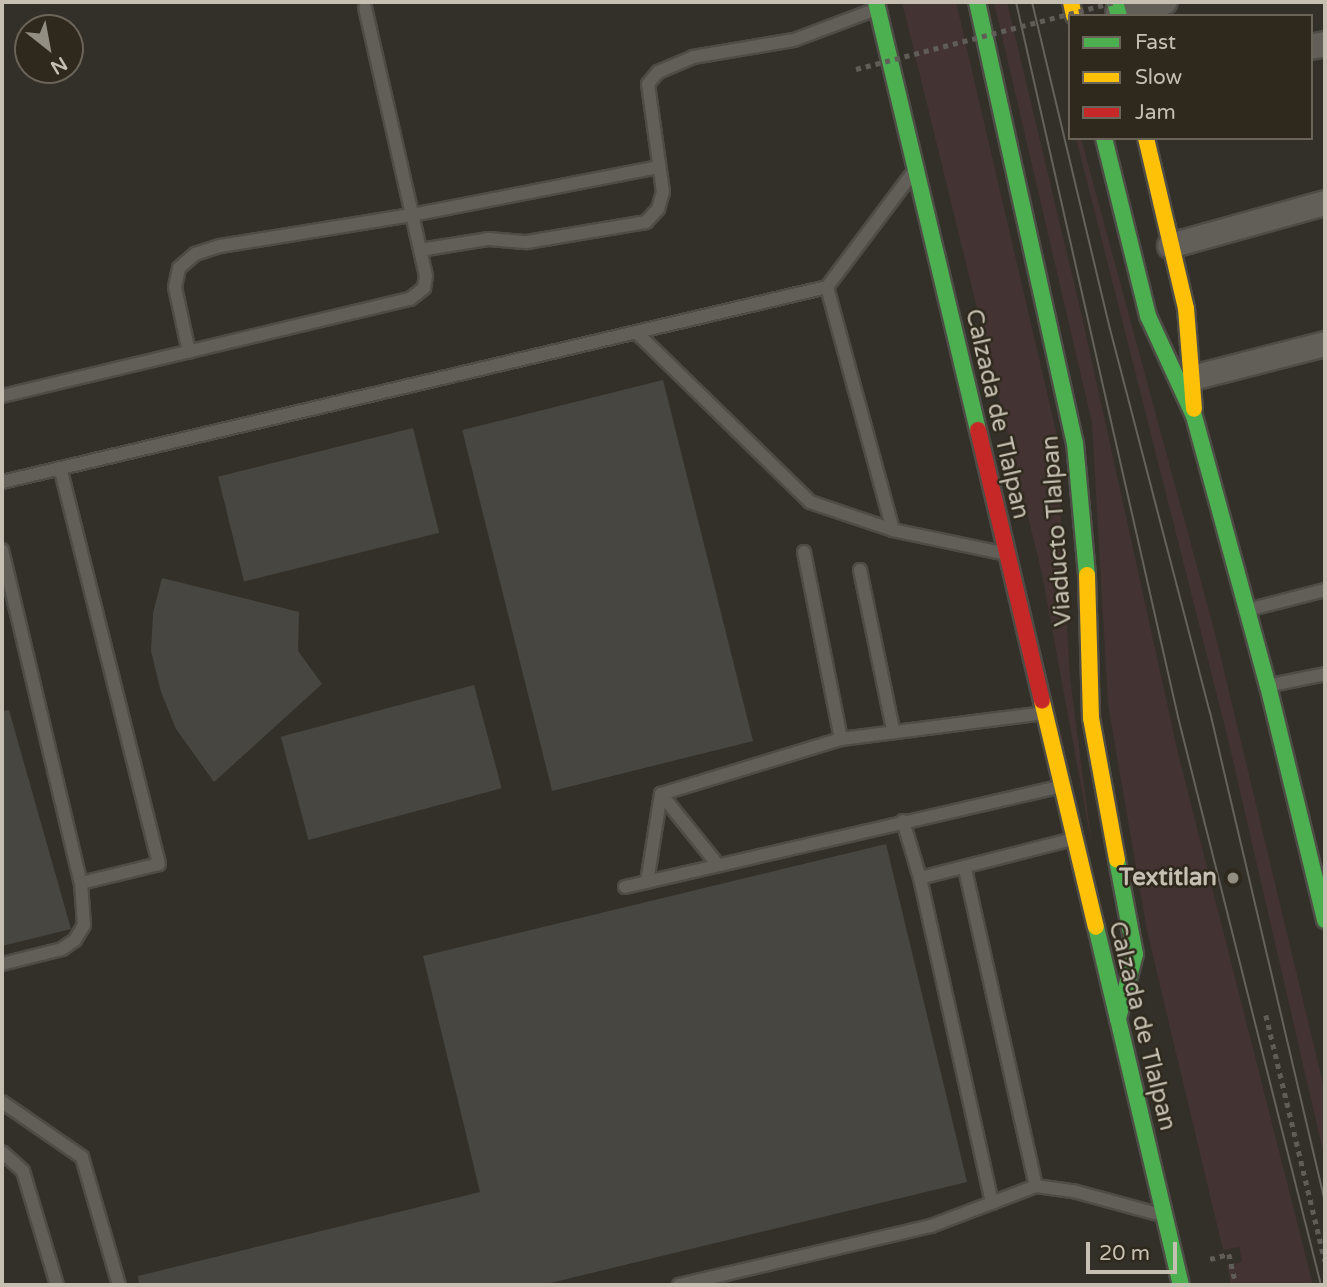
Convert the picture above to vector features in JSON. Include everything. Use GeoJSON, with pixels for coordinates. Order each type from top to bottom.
{"type":"FeatureCollection","features":[{"type":"Feature","properties":{"kind":"main road","name":"Viaducto Tlalpan"},"geometry":{"type":"LineString","coordinates":[[977,2],[1075,443],[1087,566],[1091,718],[1135,954],[1118,1019]]}},
{"type":"Feature","properties":{"kind":"main road","name":"Calzada de Tlalpan"},"geometry":{"type":"LineString","coordinates":[[877,5],[1181,1285]]}},
{"type":"Feature","properties":{"kind":"main road"},"geometry":{"type":"LineString","coordinates":[[1104,140],[1148,317],[1194,416],[1268,686],[1309,823],[1325,920]]}},
{"type":"Feature","properties":{"kind":"main road"},"geometry":{"type":"LineString","coordinates":[[1146,140],[1186,308],[1194,416]]}},
{"type":"Feature","properties":{"kind":"street"},"geometry":{"type":"LineString","coordinates":[[1117,8],[1165,2]]}},
{"type":"Feature","properties":{"kind":"street"},"geometry":{"type":"LineString","coordinates":[[1170,246],[1325,203]]}},
{"type":"Feature","properties":{"kind":"street"},"geometry":{"type":"LineString","coordinates":[[1193,378],[1325,344]]}},
{"type":"Feature","properties":{"kind":"lane"},"geometry":{"type":"LineString","coordinates":[[420,250],[489,239],[527,242],[646,222],[658,209],[663,192],[648,84],[658,72],[693,57],[794,40],[877,5]]}},
{"type":"Feature","properties":{"kind":"lane"},"geometry":{"type":"LineString","coordinates":[[2,396],[410,299],[424,288],[420,250],[365,8]]}},
{"type":"Feature","properties":{"kind":"lane"},"geometry":{"type":"LineString","coordinates":[[189,352],[175,286],[179,268],[195,254],[220,246],[412,215],[658,167]]}},
{"type":"Feature","properties":{"kind":"lane"},"geometry":{"type":"LineString","coordinates":[[2,482],[638,334],[827,287],[915,169]]}},
{"type":"Feature","properties":{"kind":"lane"},"geometry":{"type":"LineString","coordinates":[[827,287],[893,530]]}},
{"type":"Feature","properties":{"kind":"lane"},"geometry":{"type":"LineString","coordinates":[[638,334],[810,502],[893,530],[1007,554]]}},
{"type":"Feature","properties":{"kind":"lane"},"geometry":{"type":"LineString","coordinates":[[60,468],[159,864],[81,883]]}},
{"type":"Feature","properties":{"kind":"lane"},"geometry":{"type":"LineString","coordinates":[[2,550],[81,883],[84,925],[75,940],[61,949],[2,964]]}},
{"type":"Feature","properties":{"kind":"lane"},"geometry":{"type":"LineString","coordinates":[[804,552],[841,739]]}},
{"type":"Feature","properties":{"kind":"lane"},"geometry":{"type":"LineString","coordinates":[[860,570],[893,730]]}},
{"type":"Feature","properties":{"kind":"lane"},"geometry":{"type":"LineString","coordinates":[[1247,610],[1325,590]]}},
{"type":"Feature","properties":{"kind":"lane"},"geometry":{"type":"LineString","coordinates":[[1268,686],[1325,674]]}},
{"type":"Feature","properties":{"kind":"lane"},"geometry":{"type":"LineString","coordinates":[[661,794],[841,739],[893,730],[1044,713]]}},
{"type":"Feature","properties":{"kind":"lane"},"geometry":{"type":"LineString","coordinates":[[625,887],[1062,786]]}},
{"type":"Feature","properties":{"kind":"lane"},"geometry":{"type":"LineString","coordinates":[[661,794],[718,865]]}},
{"type":"Feature","properties":{"kind":"lane"},"geometry":{"type":"LineString","coordinates":[[647,882],[661,794]]}},
{"type":"Feature","properties":{"kind":"lane"},"geometry":{"type":"LineString","coordinates":[[903,821],[920,878],[992,1203]]}},
{"type":"Feature","properties":{"kind":"lane"},"geometry":{"type":"LineString","coordinates":[[920,878],[965,869],[1073,839]]}},
{"type":"Feature","properties":{"kind":"lane"},"geometry":{"type":"LineString","coordinates":[[965,869],[1036,1186]]}},
{"type":"Feature","properties":{"kind":"lane"},"geometry":{"type":"LineString","coordinates":[[2,1102],[82,1157],[119,1285]]}},
{"type":"Feature","properties":{"kind":"lane"},"geometry":{"type":"LineString","coordinates":[[2,1152],[23,1171],[57,1285]]}},
{"type":"Feature","properties":{"kind":"lane"},"geometry":{"type":"LineString","coordinates":[[679,1285],[931,1226],[1036,1186],[1073,1191],[1165,1216]]}},
{"type":"Feature","properties":{"kind":"path"},"geometry":{"type":"LineString","coordinates":[[1091,14],[1117,8]]}},
{"type":"Feature","properties":{"kind":"path"},"geometry":{"type":"LineString","coordinates":[[856,69],[1068,19]]}},
{"type":"Feature","properties":{"kind":"path"},"geometry":{"type":"LineString","coordinates":[[1266,1015],[1325,1261]]}},
{"type":"Feature","properties":{"kind":"path"},"geometry":{"type":"LineString","coordinates":[[1230,1259],[1236,1285]]}},
{"type":"Feature","properties":{"kind":"shaded area"},"geometry":{"type":"Polygon","coordinates":[[[902,2],[956,2],[1056,431],[1070,678],[1092,846],[1042,574],[902,2]]]}},
{"type":"Feature","properties":{"kind":"shaded area"},"geometry":{"type":"Polygon","coordinates":[[[994,2],[1007,2],[1083,321],[1178,753],[1313,1285],[1231,1285],[1227,1265],[1242,1262],[1239,1247],[1223,1250],[1147,931],[1108,704],[1092,423],[994,2]]]}},
{"type":"Feature","properties":{"kind":"shaded area"},"geometry":{"type":"Polygon","coordinates":[[[1077,140],[1082,140],[1215,633],[1325,1092],[1325,1160],[1228,739],[1077,140]]]}},
{"type":"Feature","properties":{"kind":"building"},"geometry":{"type":"Polygon","coordinates":[[[663,380],[753,741],[552,791],[462,430],[663,380]]]}},
{"type":"Feature","properties":{"kind":"building"},"geometry":{"type":"Polygon","coordinates":[[[413,428],[439,533],[244,581],[218,477],[413,428]]]}},
{"type":"Feature","properties":{"kind":"building"},"geometry":{"type":"Polygon","coordinates":[[[162,578],[299,612],[298,651],[322,684],[214,782],[176,729],[161,692],[151,651],[153,613],[162,578]]]}},
{"type":"Feature","properties":{"kind":"building"},"geometry":{"type":"Polygon","coordinates":[[[474,685],[502,788],[309,840],[281,737],[474,685]]]}},
{"type":"Feature","properties":{"kind":"building"},"geometry":{"type":"Polygon","coordinates":[[[9,710],[71,929],[2,946],[2,711],[9,710]]]}},
{"type":"Feature","properties":{"kind":"building"},"geometry":{"type":"Polygon","coordinates":[[[886,844],[967,1182],[542,1285],[139,1285],[138,1276],[480,1192],[423,956],[886,844]]]}},
{"type":"Feature","properties":{"kind":"tram line"},"geometry":{"type":"LineString","coordinates":[[1016,2],[1178,717],[1321,1285]]}},
{"type":"Feature","properties":{"kind":"tram line"},"geometry":{"type":"LineString","coordinates":[[1032,2],[1110,329],[1210,712],[1325,1202]]}},
{"type":"Feature","properties":{"kind":"traffic: fast"},"geometry":{"type":"LineString","coordinates":[[876,2],[978,430]]}},
{"type":"Feature","properties":{"kind":"traffic: fast"},"geometry":{"type":"LineString","coordinates":[[977,2],[1075,443],[1087,575]]}},
{"type":"Feature","properties":{"kind":"traffic: fast"},"geometry":{"type":"LineString","coordinates":[[1115,2],[1118,14]]}},
{"type":"Feature","properties":{"kind":"traffic: fast"},"geometry":{"type":"LineString","coordinates":[[1104,140],[1148,316],[1194,416],[1268,686],[1325,920]]}},
{"type":"Feature","properties":{"kind":"traffic: fast"},"geometry":{"type":"LineString","coordinates":[[1117,860],[1135,954],[1118,1019],[1181,1285]]}},
{"type":"Feature","properties":{"kind":"traffic: fast"},"geometry":{"type":"LineString","coordinates":[[1096,927],[1118,1019]]}},
{"type":"Feature","properties":{"kind":"traffic: slow"},"geometry":{"type":"LineString","coordinates":[[1071,2],[1074,14]]}},
{"type":"Feature","properties":{"kind":"traffic: slow"},"geometry":{"type":"LineString","coordinates":[[1146,140],[1186,308],[1194,409]]}},
{"type":"Feature","properties":{"kind":"traffic: slow"},"geometry":{"type":"LineString","coordinates":[[1087,575],[1091,718],[1117,860]]}},
{"type":"Feature","properties":{"kind":"traffic: slow"},"geometry":{"type":"LineString","coordinates":[[1042,701],[1096,927]]}},
{"type":"Feature","properties":{"kind":"traffic: jam"},"geometry":{"type":"LineString","coordinates":[[978,430],[1042,701]]}},
{"type":"Feature","properties":{"kind":"place","name":"Textitlan"},"geometry":{"type":"Point","coordinates":[1233,878]}}]}
